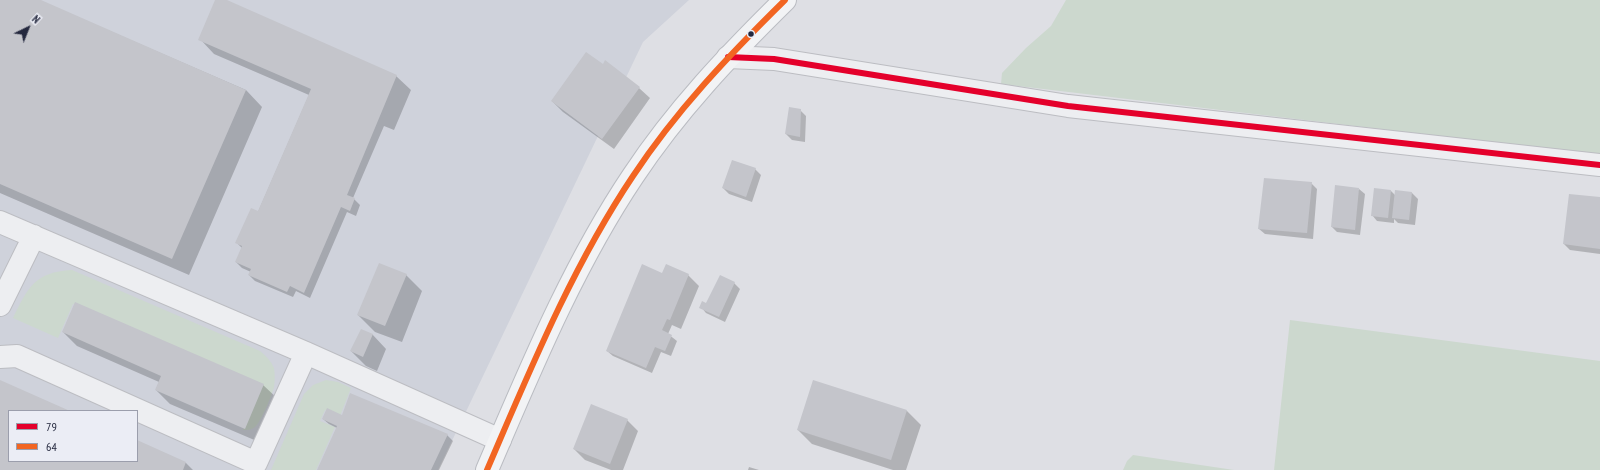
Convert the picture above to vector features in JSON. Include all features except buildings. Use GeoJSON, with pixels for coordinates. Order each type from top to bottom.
{"type":"FeatureCollection","features":[{"type":"Feature","properties":{"kind":"main road"},"geometry":{"type":"LineString","coordinates":[[487,470],[576,274],[605,220],[633,176],[666,130],[728,56],[784,0]]}},
{"type":"Feature","properties":{"kind":"street"},"geometry":{"type":"LineString","coordinates":[[728,56],[774,60],[1068,106],[1600,165]]}},
{"type":"Feature","properties":{"kind":"street"},"geometry":{"type":"LineString","coordinates":[[0,222],[306,353],[500,440]]}},
{"type":"Feature","properties":{"kind":"street"},"geometry":{"type":"LineString","coordinates":[[0,306],[34,236]]}},
{"type":"Feature","properties":{"kind":"street"},"geometry":{"type":"LineString","coordinates":[[138,412],[255,467],[306,353]]}},
{"type":"Feature","properties":{"kind":"street"},"geometry":{"type":"LineString","coordinates":[[0,356],[17,356],[133,410]]}},
{"type":"Feature","properties":{"kind":"shaded area"},"geometry":{"type":"Polygon","coordinates":[[[0,0],[689,0],[643,42],[438,470],[0,470],[0,0]]]}},
{"type":"Feature","properties":{"kind":"shaded area"},"geometry":{"type":"Polygon","coordinates":[[[1066,0],[1600,0],[1600,155],[1001,84],[1002,73],[1026,48],[1051,26],[1066,0]]]}},
{"type":"Feature","properties":{"kind":"shaded area"},"geometry":{"type":"Polygon","coordinates":[[[72,270],[260,351],[273,365],[275,380],[271,396],[255,427],[248,430],[243,430],[262,385],[73,304],[58,338],[13,318],[28,290],[41,278],[59,271],[72,270]]]}},
{"type":"Feature","properties":{"kind":"shaded area"},"geometry":{"type":"Polygon","coordinates":[[[1290,320],[1600,361],[1600,470],[1274,470],[1290,320]]]}},
{"type":"Feature","properties":{"kind":"shaded area"},"geometry":{"type":"Polygon","coordinates":[[[326,380],[338,382],[351,388],[340,416],[325,410],[320,421],[335,427],[316,470],[271,470],[304,394],[313,385],[326,380]]]}},
{"type":"Feature","properties":{"kind":"shaded area"},"geometry":{"type":"Polygon","coordinates":[[[1133,455],[1234,470],[1123,470],[1127,461],[1133,455]]]}},
{"type":"Feature","properties":{"kind":"transit line","name":"64"},"geometry":{"type":"LineString","coordinates":[[487,470],[536,357],[571,283],[590,246],[633,176],[685,106],[704,84],[785,0]]}},
{"type":"Feature","properties":{"kind":"transit line","name":"79"},"geometry":{"type":"LineString","coordinates":[[728,57],[774,59],[1068,106],[1600,165]]}}]}
